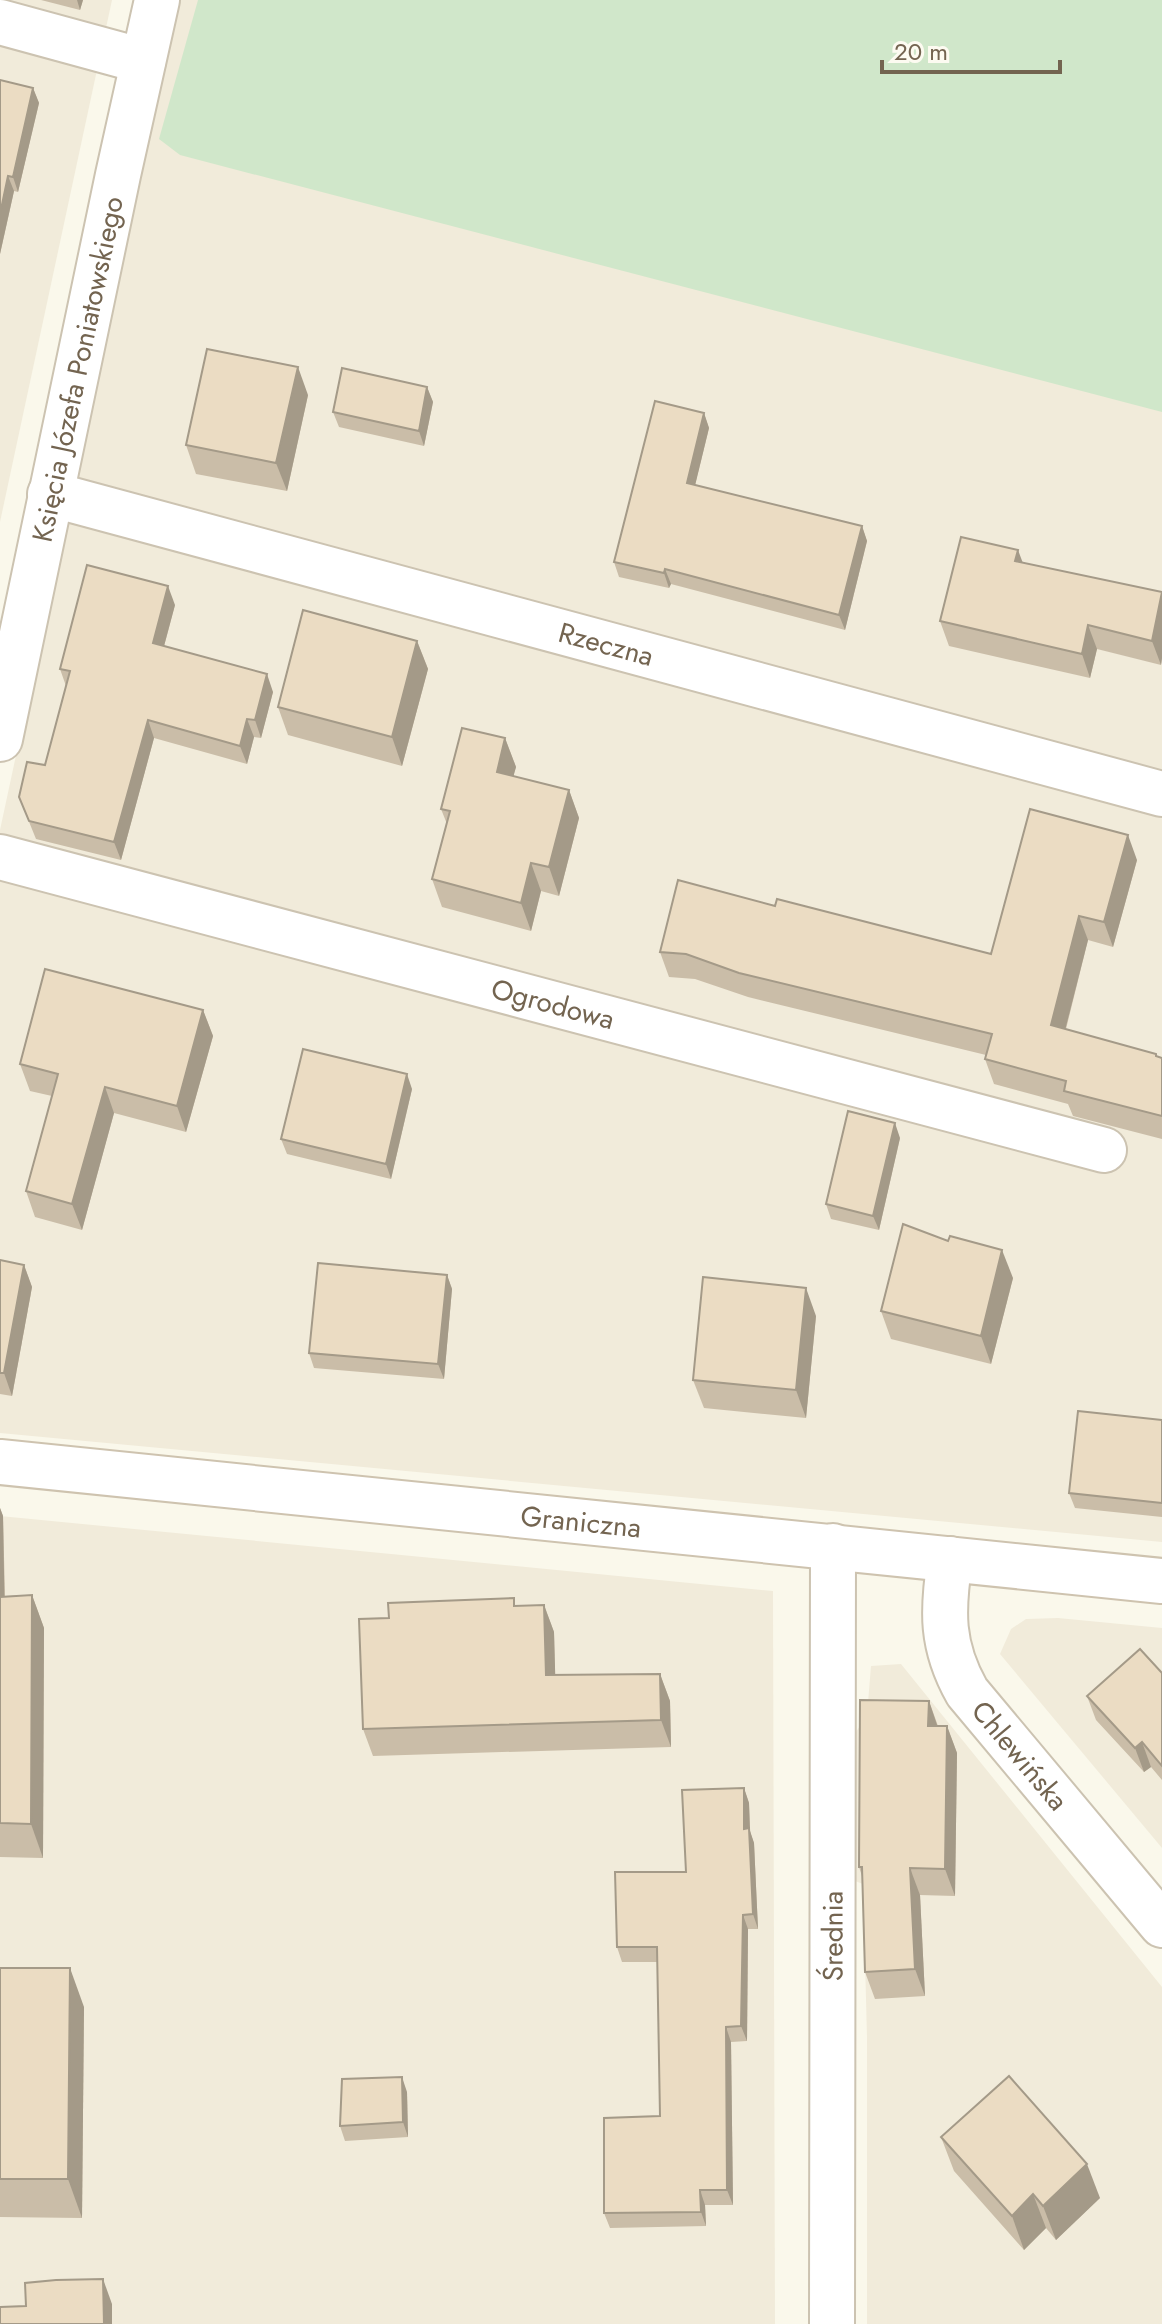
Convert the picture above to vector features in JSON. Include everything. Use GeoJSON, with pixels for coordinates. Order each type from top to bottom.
{"type":"FeatureCollection","features":[{"type":"Feature","properties":{"kind":"street","name":"Księcia Józefa Poniatowskiego"},"geometry":{"type":"LineString","coordinates":[[0,739],[157,0]]}},
{"type":"Feature","properties":{"kind":"street"},"geometry":{"type":"LineString","coordinates":[[0,22],[143,61]]}},
{"type":"Feature","properties":{"kind":"street","name":"Rzeczna"},"geometry":{"type":"LineString","coordinates":[[50,494],[1162,794]]}},
{"type":"Feature","properties":{"kind":"street","name":"Ogrodowa"},"geometry":{"type":"LineString","coordinates":[[0,857],[1104,1150]]}},
{"type":"Feature","properties":{"kind":"street","name":"Graniczna"},"geometry":{"type":"LineString","coordinates":[[0,1462],[1162,1581]]}},
{"type":"Feature","properties":{"kind":"street","name":"Średnia"},"geometry":{"type":"LineString","coordinates":[[832,2324],[833,1546]]}},
{"type":"Feature","properties":{"kind":"street","name":"Chlewińska"},"geometry":{"type":"LineString","coordinates":[[950,1559],[943,1605],[945,1631],[948,1649],[967,1692],[1162,1925]]}},
{"type":"Feature","properties":{"kind":"shaded area"},"geometry":{"type":"Polygon","coordinates":[[[0,0],[112,0],[0,522],[0,0]]]}},
{"type":"Feature","properties":{"kind":"shaded area"},"geometry":{"type":"Polygon","coordinates":[[[178,0],[1162,0],[1162,1542],[0,1433],[0,830],[178,0]]]}},
{"type":"Feature","properties":{"kind":"shaded area"},"geometry":{"type":"Polygon","coordinates":[[[0,1516],[773,1591],[775,2324],[0,2324],[0,1516]]]}},
{"type":"Feature","properties":{"kind":"shaded area"},"geometry":{"type":"Polygon","coordinates":[[[1058,1618],[1162,1628],[1162,1848],[1000,1654],[1011,1629],[1026,1619],[1058,1618]]]}},
{"type":"Feature","properties":{"kind":"shaded area"},"geometry":{"type":"Polygon","coordinates":[[[901,1664],[1162,1987],[1162,2324],[867,2324],[867,2037],[863,1884],[855,1881],[856,1732],[867,1715],[871,1666],[901,1664]]]}},
{"type":"Feature","properties":{"kind":"green space"},"geometry":{"type":"Polygon","coordinates":[[[198,0],[1162,0],[1162,412],[180,155],[159,139],[198,0]]]}},
{"type":"Feature","properties":{"kind":"building"},"geometry":{"type":"Polygon","coordinates":[[[0,80],[33,88],[13,177],[8,176],[0,214],[0,80]]]}},
{"type":"Feature","properties":{"kind":"building"},"geometry":{"type":"Polygon","coordinates":[[[207,349],[298,367],[276,463],[186,445],[207,349]]]}},
{"type":"Feature","properties":{"kind":"building"},"geometry":{"type":"Polygon","coordinates":[[[342,368],[427,387],[419,431],[333,412],[342,368]]]}},
{"type":"Feature","properties":{"kind":"building"},"geometry":{"type":"Polygon","coordinates":[[[655,401],[704,413],[687,483],[862,526],[839,615],[665,569],[664,573],[614,562],[655,401]]]}},
{"type":"Feature","properties":{"kind":"building"},"geometry":{"type":"Polygon","coordinates":[[[961,537],[1018,550],[1015,561],[1162,592],[1152,641],[1088,625],[1082,654],[940,621],[961,537]]]}},
{"type":"Feature","properties":{"kind":"building"},"geometry":{"type":"Polygon","coordinates":[[[87,565],[168,586],[153,643],[267,674],[255,720],[247,719],[240,746],[148,720],[114,842],[29,821],[19,797],[27,762],[45,765],[70,671],[60,669],[87,565]]]}},
{"type":"Feature","properties":{"kind":"building"},"geometry":{"type":"Polygon","coordinates":[[[303,610],[417,641],[392,737],[278,707],[303,610]]]}},
{"type":"Feature","properties":{"kind":"building"},"geometry":{"type":"Polygon","coordinates":[[[462,728],[505,738],[497,772],[569,790],[549,867],[531,863],[521,903],[432,879],[450,811],[441,809],[462,728]]]}},
{"type":"Feature","properties":{"kind":"building"},"geometry":{"type":"Polygon","coordinates":[[[1030,809],[1128,835],[1104,922],[1079,916],[1051,1025],[1162,1058],[1162,1116],[1064,1091],[1066,1081],[985,1059],[992,1034],[739,973],[686,954],[660,952],[678,880],[775,906],[777,899],[991,954],[1030,809]]]}},
{"type":"Feature","properties":{"kind":"building"},"geometry":{"type":"Polygon","coordinates":[[[45,969],[203,1010],[177,1106],[105,1087],[72,1204],[26,1191],[58,1074],[20,1064],[45,969]]]}},
{"type":"Feature","properties":{"kind":"building"},"geometry":{"type":"Polygon","coordinates":[[[303,1049],[407,1074],[386,1164],[281,1139],[303,1049]]]}},
{"type":"Feature","properties":{"kind":"building"},"geometry":{"type":"Polygon","coordinates":[[[848,1111],[895,1123],[873,1216],[826,1204],[848,1111]]]}},
{"type":"Feature","properties":{"kind":"building"},"geometry":{"type":"Polygon","coordinates":[[[903,1224],[948,1241],[950,1236],[1002,1250],[981,1336],[881,1311],[903,1224]]]}},
{"type":"Feature","properties":{"kind":"building"},"geometry":{"type":"Polygon","coordinates":[[[0,1260],[24,1265],[4,1373],[0,1373],[0,1260]]]}},
{"type":"Feature","properties":{"kind":"building"},"geometry":{"type":"Polygon","coordinates":[[[318,1263],[447,1275],[438,1364],[309,1353],[318,1263]]]}},
{"type":"Feature","properties":{"kind":"building"},"geometry":{"type":"Polygon","coordinates":[[[703,1277],[806,1288],[796,1390],[693,1380],[703,1277]]]}},
{"type":"Feature","properties":{"kind":"building"},"geometry":{"type":"Polygon","coordinates":[[[1078,1411],[1162,1420],[1162,1503],[1069,1493],[1078,1411]]]}},
{"type":"Feature","properties":{"kind":"building"},"geometry":{"type":"Polygon","coordinates":[[[32,1595],[31,1824],[0,1823],[0,1597],[32,1595]]]}},
{"type":"Feature","properties":{"kind":"building"},"geometry":{"type":"Polygon","coordinates":[[[514,1598],[514,1606],[544,1605],[546,1675],[660,1674],[661,1720],[363,1729],[359,1619],[389,1618],[388,1603],[514,1598]]]}},
{"type":"Feature","properties":{"kind":"building"},"geometry":{"type":"Polygon","coordinates":[[[1140,1649],[1162,1673],[1162,1766],[1142,1742],[1135,1748],[1087,1696],[1140,1649]]]}},
{"type":"Feature","properties":{"kind":"building"},"geometry":{"type":"Polygon","coordinates":[[[860,1700],[929,1701],[928,1726],[947,1726],[945,1869],[910,1868],[915,1969],[865,1972],[862,1867],[859,1867],[860,1700]]]}},
{"type":"Feature","properties":{"kind":"building"},"geometry":{"type":"Polygon","coordinates":[[[744,1788],[744,1829],[749,1828],[753,1914],[743,1915],[741,2026],[726,2027],[727,2190],[700,2190],[701,2212],[604,2213],[604,2118],[660,2116],[657,1947],[617,1947],[615,1872],[686,1872],[682,1790],[744,1788]]]}},
{"type":"Feature","properties":{"kind":"building"},"geometry":{"type":"Polygon","coordinates":[[[0,1968],[70,1968],[68,2179],[0,2179],[0,1968]]]}},
{"type":"Feature","properties":{"kind":"building"},"geometry":{"type":"Polygon","coordinates":[[[1009,2076],[1087,2164],[1043,2206],[1033,2194],[1012,2216],[941,2137],[1009,2076]]]}},
{"type":"Feature","properties":{"kind":"building"},"geometry":{"type":"Polygon","coordinates":[[[402,2077],[403,2122],[340,2126],[342,2079],[402,2077]]]}},
{"type":"Feature","properties":{"kind":"building"},"geometry":{"type":"Polygon","coordinates":[[[103,2279],[104,2324],[0,2324],[0,2307],[26,2306],[25,2283],[103,2279]]]}}]}
